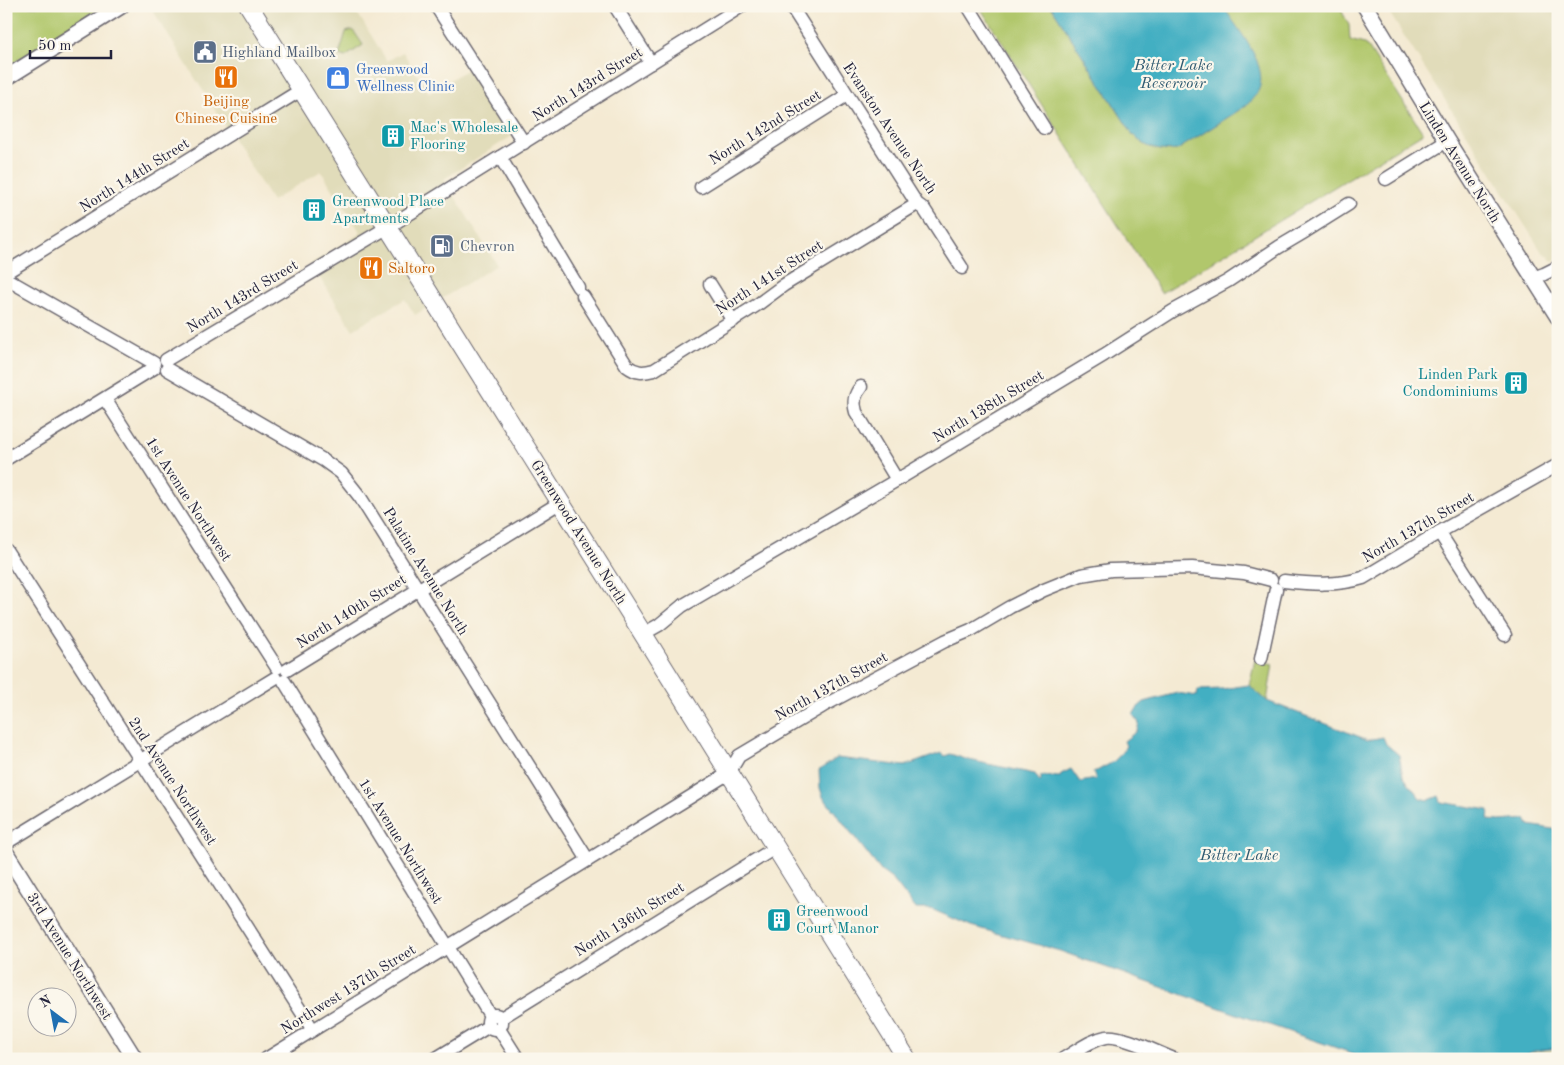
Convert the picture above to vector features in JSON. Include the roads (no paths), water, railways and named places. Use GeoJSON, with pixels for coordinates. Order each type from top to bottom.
{"type":"FeatureCollection","features":[{"type":"Feature","properties":{"kind":"main road","name":"Greenwood Avenue North"},"geometry":{"type":"LineString","coordinates":[[249,6],[908,1059]]}},
{"type":"Feature","properties":{"kind":"street"},"geometry":{"type":"LineString","coordinates":[[6,78],[121,6]]}},
{"type":"Feature","properties":{"kind":"street"},"geometry":{"type":"LineString","coordinates":[[436,6],[524,143]]}},
{"type":"Feature","properties":{"kind":"street"},"geometry":{"type":"LineString","coordinates":[[615,6],[651,64]]}},
{"type":"Feature","properties":{"kind":"street","name":"North 143rd Street"},"geometry":{"type":"LineString","coordinates":[[6,458],[388,227],[742,6]]}},
{"type":"Feature","properties":{"kind":"street","name":"Evanston Avenue North"},"geometry":{"type":"LineString","coordinates":[[791,6],[917,204],[924,209],[962,268]]}},
{"type":"Feature","properties":{"kind":"street"},"geometry":{"type":"LineString","coordinates":[[968,6],[1044,128]]}},
{"type":"Feature","properties":{"kind":"street","name":"Linden Avenue North"},"geometry":{"type":"LineString","coordinates":[[1365,6],[1447,141],[1558,317]]}},
{"type":"Feature","properties":{"kind":"street","name":"North 144th Street"},"geometry":{"type":"LineString","coordinates":[[8,276],[300,90]]}},
{"type":"Feature","properties":{"kind":"street","name":"North 142nd Street"},"geometry":{"type":"LineString","coordinates":[[701,187],[847,95]]}},
{"type":"Feature","properties":{"kind":"street"},"geometry":{"type":"LineString","coordinates":[[1386,179],[1447,141]]}},
{"type":"Feature","properties":{"kind":"street","name":"North 141st Street"},"geometry":{"type":"LineString","coordinates":[[500,157],[627,366],[638,372],[654,370],[758,305],[784,285],[917,204]]}},
{"type":"Feature","properties":{"kind":"street","name":"North 138th Street"},"geometry":{"type":"LineString","coordinates":[[643,634],[659,625],[682,606],[897,480],[1173,311],[1251,266],[1349,204]]}},
{"type":"Feature","properties":{"kind":"street"},"geometry":{"type":"LineString","coordinates":[[1533,278],[1558,267]]}},
{"type":"Feature","properties":{"kind":"street"},"geometry":{"type":"LineString","coordinates":[[8,276],[160,365]]}},
{"type":"Feature","properties":{"kind":"street"},"geometry":{"type":"LineString","coordinates":[[710,284],[733,321]]}},
{"type":"Feature","properties":{"kind":"street","name":"Palatine Avenue North"},"geometry":{"type":"LineString","coordinates":[[160,365],[323,460],[341,474],[360,496],[588,860]]}},
{"type":"Feature","properties":{"kind":"street"},"geometry":{"type":"LineString","coordinates":[[861,387],[855,396],[856,412],[897,480]]}},
{"type":"Feature","properties":{"kind":"street","name":"1st Avenue Northwest"},"geometry":{"type":"LineString","coordinates":[[105,399],[281,674],[518,1059]]}},
{"type":"Feature","properties":{"kind":"street","name":"North 137th Street"},"geometry":{"type":"LineString","coordinates":[[447,946],[729,773],[739,756],[823,706],[1044,590],[1081,575],[1111,570],[1192,568],[1244,573],[1277,584],[1349,582],[1363,578],[1439,532],[1558,465]]}},
{"type":"Feature","properties":{"kind":"street","name":"North 140th Street"},"geometry":{"type":"LineString","coordinates":[[6,843],[561,502]]}},
{"type":"Feature","properties":{"kind":"street"},"geometry":{"type":"LineString","coordinates":[[1439,532],[1505,635]]}},
{"type":"Feature","properties":{"kind":"street","name":"2nd Avenue Northwest"},"geometry":{"type":"LineString","coordinates":[[6,550],[313,1030]]}},
{"type":"Feature","properties":{"kind":"street"},"geometry":{"type":"LineString","coordinates":[[1261,659],[1277,584]]}},
{"type":"Feature","properties":{"kind":"street","name":"North 136th Street"},"geometry":{"type":"LineString","coordinates":[[435,1059],[775,848]]}},
{"type":"Feature","properties":{"kind":"street","name":"3rd Avenue Northwest"},"geometry":{"type":"LineString","coordinates":[[6,853],[135,1059]]}},
{"type":"Feature","properties":{"kind":"street","name":"Northwest 137th Street"},"geometry":{"type":"LineString","coordinates":[[266,1059],[447,946]]}},
{"type":"Feature","properties":{"kind":"street"},"geometry":{"type":"LineString","coordinates":[[1063,1059],[1090,1042],[1107,1037],[1121,1039],[1174,1059]]}},
{"type":"Feature","properties":{"kind":"water","name":"Bitter Lake Reservoir"},"geometry":{"type":"Polygon","coordinates":[[[1051,6],[1223,6],[1249,44],[1259,66],[1261,76],[1259,89],[1247,105],[1177,150],[1153,148],[1133,135],[1051,6]]]}},
{"type":"Feature","properties":{"kind":"water","name":"Bitter Lake"},"geometry":{"type":"Polygon","coordinates":[[[1249,685],[1267,701],[1368,740],[1383,737],[1386,744],[1399,755],[1403,776],[1420,798],[1429,800],[1439,796],[1441,802],[1489,810],[1488,820],[1526,819],[1529,825],[1558,830],[1558,1048],[1534,1051],[1516,1059],[1369,1059],[1060,951],[971,926],[931,909],[916,909],[893,880],[881,871],[823,797],[820,788],[819,770],[837,758],[905,766],[941,753],[945,756],[950,754],[1035,774],[1040,782],[1041,776],[1060,777],[1061,774],[1071,769],[1080,782],[1096,779],[1093,773],[1113,762],[1126,746],[1124,741],[1137,731],[1139,723],[1133,715],[1144,702],[1177,693],[1197,696],[1198,690],[1249,685]]]}},
{"type":"Feature","properties":{"kind":"place","name":"Highland Mailbox"},"geometry":{"type":"Point","coordinates":[205,52]}},
{"type":"Feature","properties":{"kind":"place","name":"Beijing Chinese Cuisine"},"geometry":{"type":"Point","coordinates":[226,77]}},
{"type":"Feature","properties":{"kind":"place","name":"Greenwood Wellness Clinic"},"geometry":{"type":"Point","coordinates":[338,78]}},
{"type":"Feature","properties":{"kind":"place","name":"Mac's Wholesale Flooring"},"geometry":{"type":"Point","coordinates":[393,136]}},
{"type":"Feature","properties":{"kind":"place","name":"Greenwood Place Apartments"},"geometry":{"type":"Point","coordinates":[314,210]}},
{"type":"Feature","properties":{"kind":"place","name":"Chevron"},"geometry":{"type":"Point","coordinates":[442,246]}},
{"type":"Feature","properties":{"kind":"place","name":"Saltoro"},"geometry":{"type":"Point","coordinates":[371,268]}},
{"type":"Feature","properties":{"kind":"place","name":"Linden Park Condominiums"},"geometry":{"type":"Point","coordinates":[1516,383]}},
{"type":"Feature","properties":{"kind":"place","name":"Greenwood Court Manor"},"geometry":{"type":"Point","coordinates":[779,920]}}]}
